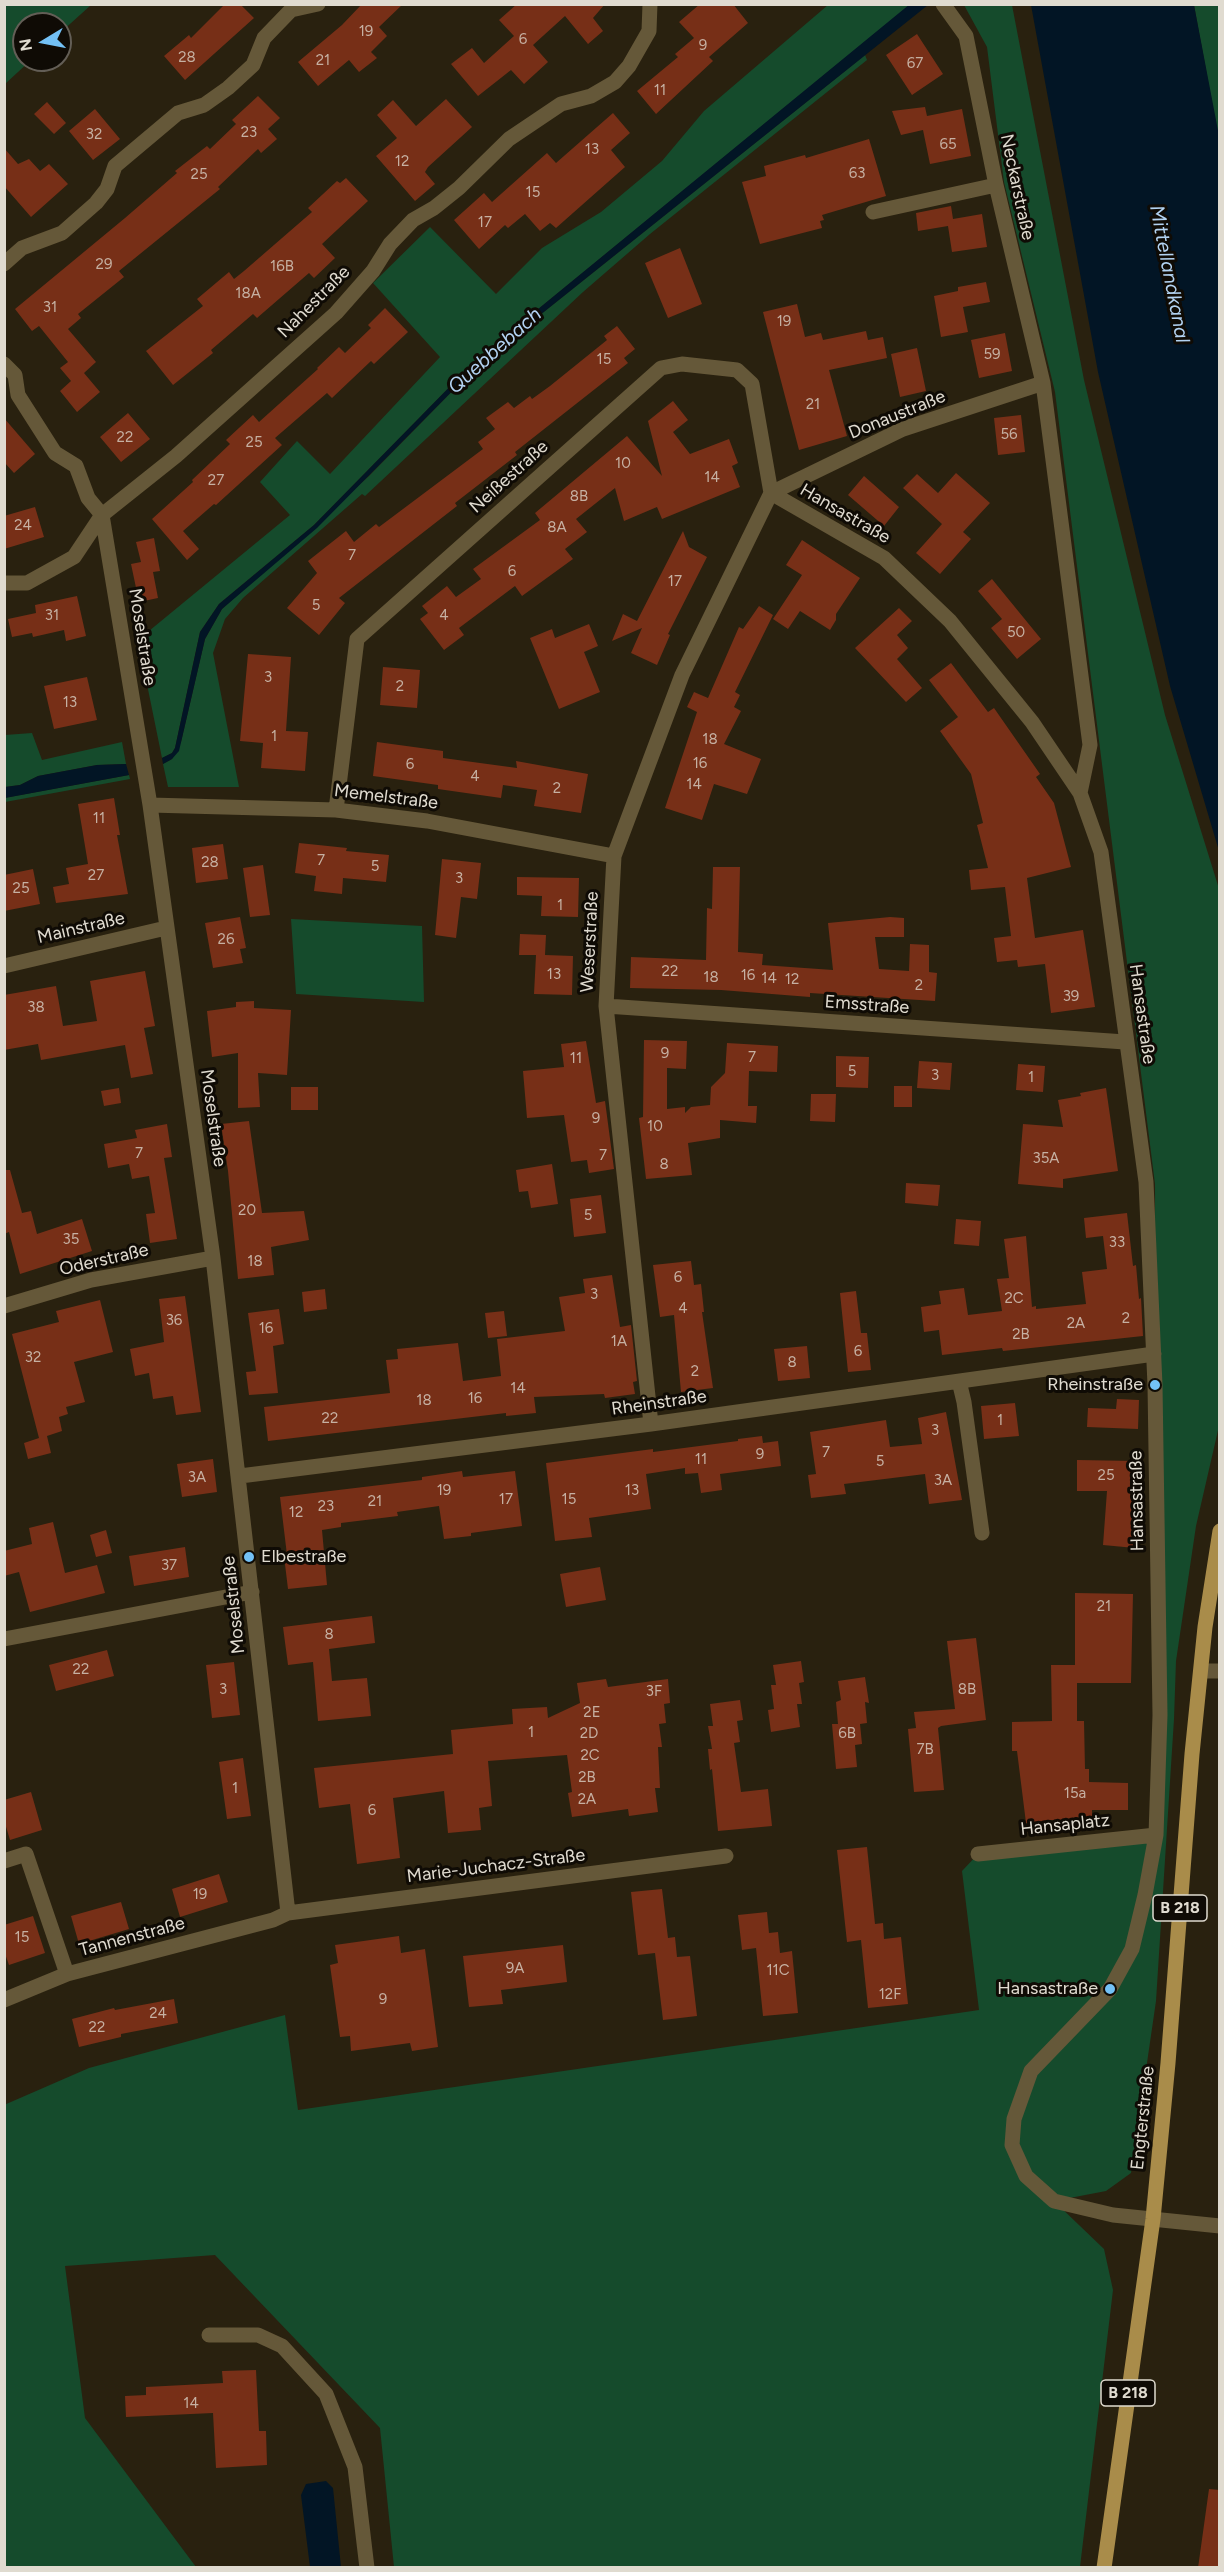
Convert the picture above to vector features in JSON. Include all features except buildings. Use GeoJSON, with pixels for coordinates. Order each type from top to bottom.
{"type":"FeatureCollection","features":[{"type":"Feature","properties":{"kind":"main road","name":"B 218"},"geometry":{"type":"LineString","coordinates":[[1202,1671],[1205,1627],[1220,1531]]}},
{"type":"Feature","properties":{"kind":"main road","name":"Engterstraße"},"geometry":{"type":"LineString","coordinates":[[1104,2568],[1153,2219],[1168,2063],[1192,1754],[1202,1671]]}},
{"type":"Feature","properties":{"kind":"street"},"geometry":{"type":"LineString","coordinates":[[4,264],[22,248],[62,233],[96,203],[107,189],[116,166],[178,113],[204,105],[254,65],[264,38],[291,10],[318,4]]}},
{"type":"Feature","properties":{"kind":"street","name":"Nahestraße"},"geometry":{"type":"LineString","coordinates":[[4,583],[27,583],[75,557],[102,515],[176,456],[336,313],[373,271],[390,244],[405,228],[459,188],[509,139],[561,104],[591,96],[615,82],[629,66],[649,31],[650,4]]}},
{"type":"Feature","properties":{"kind":"street","name":"Neckarstraße"},"geometry":{"type":"LineString","coordinates":[[944,4],[966,36],[996,185],[1043,383]]}},
{"type":"Feature","properties":{"kind":"street"},"geometry":{"type":"LineString","coordinates":[[873,212],[996,185]]}},
{"type":"Feature","properties":{"kind":"street","name":"Moselstraße"},"geometry":{"type":"LineString","coordinates":[[4,363],[15,375],[18,395],[55,453],[76,466],[88,498],[102,515],[150,805],[213,1258],[240,1476],[288,1913]]}},
{"type":"Feature","properties":{"kind":"street","name":"Neißestraße"},"geometry":{"type":"LineString","coordinates":[[336,810],[357,639],[661,368],[682,364],[737,370],[752,384],[771,493]]}},
{"type":"Feature","properties":{"kind":"street"},"geometry":{"type":"LineString","coordinates":[[1043,383],[1090,745],[1080,793]]}},
{"type":"Feature","properties":{"kind":"street","name":"Donaustraße"},"geometry":{"type":"LineString","coordinates":[[771,493],[903,429],[1043,383]]}},
{"type":"Feature","properties":{"kind":"street","name":"Hansastraße"},"geometry":{"type":"LineString","coordinates":[[771,493],[884,558],[950,621],[1032,722],[1080,793],[1101,852],[1125,1042],[1146,1182],[1154,1354],[1160,1715],[1156,1835],[1132,1949],[1110,1989],[1031,2071],[1014,2119],[1012,2145],[1026,2176],[1054,2201],[1113,2215],[1220,2226]]}},
{"type":"Feature","properties":{"kind":"street","name":"Weserstraße"},"geometry":{"type":"LineString","coordinates":[[651,1424],[606,1006],[614,856],[682,675],[771,493]]}},
{"type":"Feature","properties":{"kind":"street","name":"Memelstraße"},"geometry":{"type":"LineString","coordinates":[[150,805],[336,810],[427,821],[614,856]]}},
{"type":"Feature","properties":{"kind":"street","name":"Mainstraße"},"geometry":{"type":"LineString","coordinates":[[4,966],[166,928]]}},
{"type":"Feature","properties":{"kind":"street","name":"Emsstraße"},"geometry":{"type":"LineString","coordinates":[[606,1006],[1125,1042]]}},
{"type":"Feature","properties":{"kind":"street","name":"Oderstraße"},"geometry":{"type":"LineString","coordinates":[[4,1306],[91,1280],[213,1258]]}},
{"type":"Feature","properties":{"kind":"street","name":"Rheinstraße"},"geometry":{"type":"LineString","coordinates":[[240,1476],[651,1424],[1154,1354]]}},
{"type":"Feature","properties":{"kind":"street"},"geometry":{"type":"LineString","coordinates":[[959,1381],[964,1402],[982,1533]]}},
{"type":"Feature","properties":{"kind":"street"},"geometry":{"type":"LineString","coordinates":[[4,1639],[252,1592]]}},
{"type":"Feature","properties":{"kind":"street"},"geometry":{"type":"LineString","coordinates":[[1202,1671],[1220,1671]]}},
{"type":"Feature","properties":{"kind":"street","name":"Hansaplatz"},"geometry":{"type":"LineString","coordinates":[[978,1854],[1156,1835]]}},
{"type":"Feature","properties":{"kind":"street"},"geometry":{"type":"LineString","coordinates":[[4,1861],[26,1854],[67,1974]]}},
{"type":"Feature","properties":{"kind":"street","name":"Marie-Juchacz-Straße"},"geometry":{"type":"LineString","coordinates":[[273,1920],[288,1913],[726,1856]]}},
{"type":"Feature","properties":{"kind":"street","name":"Tannenstraße"},"geometry":{"type":"LineString","coordinates":[[4,2000],[67,1974],[273,1920]]}},
{"type":"Feature","properties":{"kind":"street"},"geometry":{"type":"LineString","coordinates":[[209,2335],[258,2335],[282,2346],[326,2394],[355,2467],[367,2568]]}},
{"type":"Feature","properties":{"kind":"green space"},"geometry":{"type":"Polygon","coordinates":[[[5,4],[91,4],[72,22],[72,12],[12,12],[12,72],[18,72],[5,84],[5,4]]]}},
{"type":"Feature","properties":{"kind":"green space"},"geometry":{"type":"Polygon","coordinates":[[[828,5],[910,5],[476,360],[314,525],[219,604],[200,632],[175,748],[172,753],[162,758],[138,640],[290,515],[260,482],[297,441],[330,474],[440,357],[373,283],[430,227],[496,294],[542,248],[601,212],[662,161],[704,111],[828,5]]]}},
{"type":"Feature","properties":{"kind":"green space"},"geometry":{"type":"Polygon","coordinates":[[[964,5],[1012,5],[1084,380],[1165,715],[1220,892],[1219,1426],[1196,1526],[1176,1661],[1156,2001],[1131,2173],[1106,2191],[1054,2201],[1104,2249],[1113,2290],[1080,2567],[394,2567],[380,2428],[215,2255],[65,2266],[85,2418],[196,2567],[5,2567],[4,2105],[89,2068],[285,2015],[298,2110],[979,2010],[962,1871],[978,1854],[1156,1835],[1155,1184],[1055,392],[1004,182],[987,47],[964,5]]]}},
{"type":"Feature","properties":{"kind":"green space"},"geometry":{"type":"Polygon","coordinates":[[[1194,5],[1219,5],[1219,141],[1194,5]]]}},
{"type":"Feature","properties":{"kind":"green space"},"geometry":{"type":"Polygon","coordinates":[[[865,55],[867,60],[650,234],[583,292],[365,496],[362,494],[243,598],[225,619],[213,653],[239,787],[168,787],[163,764],[172,759],[181,742],[205,639],[222,609],[369,476],[480,363],[865,55]]]}},
{"type":"Feature","properties":{"kind":"green space"},"geometry":{"type":"Polygon","coordinates":[[[32,733],[42,760],[122,742],[126,764],[97,765],[38,776],[20,785],[5,787],[5,735],[32,733]]]}},
{"type":"Feature","properties":{"kind":"green space"},"geometry":{"type":"Polygon","coordinates":[[[129,775],[130,779],[5,802],[4,798],[129,775]]]}},
{"type":"Feature","properties":{"kind":"green space"},"geometry":{"type":"Polygon","coordinates":[[[291,919],[422,926],[424,1002],[296,994],[291,919]]]}},
{"type":"Feature","properties":{"kind":"water","name":"Quebbebach"},"geometry":{"type":"Polygon","coordinates":[[[910,4],[928,5],[480,363],[317,528],[222,609],[205,639],[179,751],[163,764],[162,758],[172,753],[175,748],[200,632],[219,604],[314,525],[476,360],[910,4]]]}},
{"type":"Feature","properties":{"kind":"water","name":"Mittellandkanal"},"geometry":{"type":"Polygon","coordinates":[[[1031,5],[1194,5],[1220,141],[1219,851],[1170,686],[1098,372],[1031,5]]]}},
{"type":"Feature","properties":{"kind":"water"},"geometry":{"type":"Polygon","coordinates":[[[126,764],[129,775],[5,798],[5,787],[20,785],[38,776],[97,765],[126,764]]]}},
{"type":"Feature","properties":{"kind":"water"},"geometry":{"type":"Polygon","coordinates":[[[326,2481],[333,2488],[341,2567],[310,2567],[301,2495],[306,2484],[326,2481]]]}},
{"type":"Feature","properties":{"kind":"place","name":"Rheinstraße"},"geometry":{"type":"Point","coordinates":[1155,1385]}},
{"type":"Feature","properties":{"kind":"place","name":"Elbestraße"},"geometry":{"type":"Point","coordinates":[249,1557]}},
{"type":"Feature","properties":{"kind":"place","name":"Hansastraße"},"geometry":{"type":"Point","coordinates":[1110,1989]}}]}
